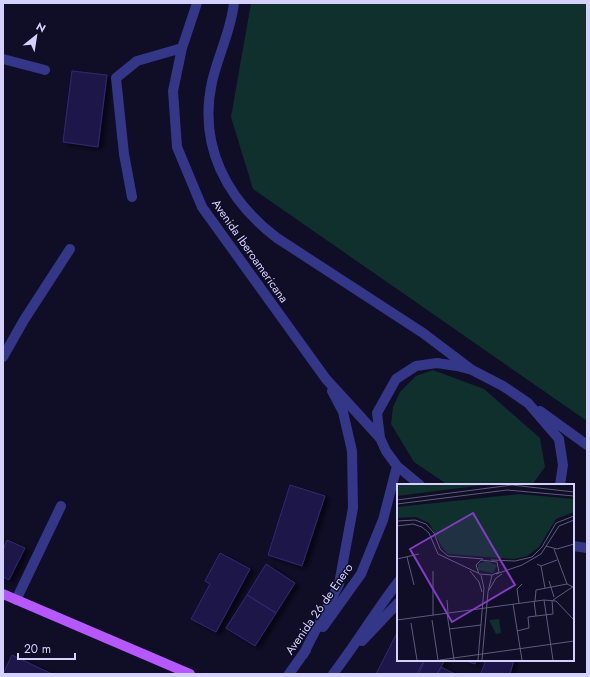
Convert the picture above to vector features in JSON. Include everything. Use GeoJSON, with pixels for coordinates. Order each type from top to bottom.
{"type":"FeatureCollection","features":[{"type":"Feature","properties":{"kind":"main road"},"geometry":{"type":"LineString","coordinates":[[3,595],[190,674]]}},
{"type":"Feature","properties":{"kind":"street","name":"Avenida Iberoamericana"},"geometry":{"type":"LineString","coordinates":[[197,3],[182,48],[172,91],[177,147],[202,207],[326,379],[380,438]]}},
{"type":"Feature","properties":{"kind":"street","name":"Avenida Iberoamericana"},"geometry":{"type":"LineString","coordinates":[[234,3],[228,33],[212,81],[209,101],[209,124],[214,154],[224,179],[242,206],[259,224],[276,238],[423,333],[472,370]]}},
{"type":"Feature","properties":{"kind":"street"},"geometry":{"type":"LineString","coordinates":[[132,197],[124,154],[116,78],[137,60],[182,48]]}},
{"type":"Feature","properties":{"kind":"street"},"geometry":{"type":"LineString","coordinates":[[3,60],[45,70]]}},
{"type":"Feature","properties":{"kind":"street"},"geometry":{"type":"LineString","coordinates":[[3,357],[24,320],[70,249]]}},
{"type":"Feature","properties":{"kind":"street"},"geometry":{"type":"LineString","coordinates":[[419,484],[397,466],[386,451],[380,438],[377,412],[396,378],[416,366],[437,363],[472,370],[503,386],[587,445]]}},
{"type":"Feature","properties":{"kind":"street"},"geometry":{"type":"LineString","coordinates":[[303,655],[339,584],[353,508],[352,451],[343,412],[326,379]]}},
{"type":"Feature","properties":{"kind":"street"},"geometry":{"type":"LineString","coordinates":[[528,403],[559,439],[564,464],[560,484]]}},
{"type":"Feature","properties":{"kind":"street","name":"Avenida 26 de Enero"},"geometry":{"type":"LineString","coordinates":[[289,674],[361,574],[383,520],[397,466]]}},
{"type":"Feature","properties":{"kind":"street"},"geometry":{"type":"LineString","coordinates":[[16,600],[61,506]]}},
{"type":"Feature","properties":{"kind":"street"},"geometry":{"type":"LineString","coordinates":[[574,546],[587,548]]}},
{"type":"Feature","properties":{"kind":"street"},"geometry":{"type":"LineString","coordinates":[[333,674],[397,583]]}},
{"type":"Feature","properties":{"kind":"street"},"geometry":{"type":"LineString","coordinates":[[344,660],[397,604]]}},
{"type":"Feature","properties":{"kind":"green space"},"geometry":{"type":"Polygon","coordinates":[[[251,3],[587,3],[587,421],[253,189],[231,117],[251,3]]]}},
{"type":"Feature","properties":{"kind":"green space"},"geometry":{"type":"Polygon","coordinates":[[[433,370],[484,389],[540,438],[545,467],[533,484],[447,484],[414,462],[391,424],[393,407],[400,392],[416,376],[433,370]]]}},
{"type":"Feature","properties":{"kind":"building"},"geometry":{"type":"Polygon","coordinates":[[[72,71],[107,75],[98,147],[63,142],[72,71]]]}},
{"type":"Feature","properties":{"kind":"building"},"geometry":{"type":"Polygon","coordinates":[[[290,485],[325,496],[302,566],[268,555],[290,485]]]}},
{"type":"Feature","properties":{"kind":"building"},"geometry":{"type":"Polygon","coordinates":[[[7,540],[25,548],[9,580],[3,577],[3,550],[7,540]]]}},
{"type":"Feature","properties":{"kind":"building"},"geometry":{"type":"Polygon","coordinates":[[[220,553],[250,569],[216,632],[191,619],[210,584],[205,581],[220,553]]]}},
{"type":"Feature","properties":{"kind":"building"},"geometry":{"type":"Polygon","coordinates":[[[266,564],[295,583],[276,613],[247,595],[266,564]]]}},
{"type":"Feature","properties":{"kind":"building"},"geometry":{"type":"Polygon","coordinates":[[[247,595],[276,613],[255,646],[226,628],[247,595]]]}},
{"type":"Feature","properties":{"kind":"building"},"geometry":{"type":"Polygon","coordinates":[[[397,633],[397,661],[424,661],[417,674],[376,674],[397,633]]]}},
{"type":"Feature","properties":{"kind":"building"},"geometry":{"type":"Polygon","coordinates":[[[12,655],[52,674],[3,674],[12,655]]]}},
{"type":"Feature","properties":{"kind":"building"},"geometry":{"type":"Polygon","coordinates":[[[425,661],[444,661],[437,674],[419,673],[425,661]]]}},
{"type":"Feature","properties":{"kind":"building"},"geometry":{"type":"Polygon","coordinates":[[[466,661],[476,661],[475,664],[466,661]]]}},
{"type":"Feature","properties":{"kind":"building"},"geometry":{"type":"Polygon","coordinates":[[[486,661],[514,661],[510,674],[481,673],[486,661]]]}},
{"type":"Feature","properties":{"kind":"building"},"geometry":{"type":"Polygon","coordinates":[[[441,667],[455,674],[437,674],[441,667]]]}}]}
